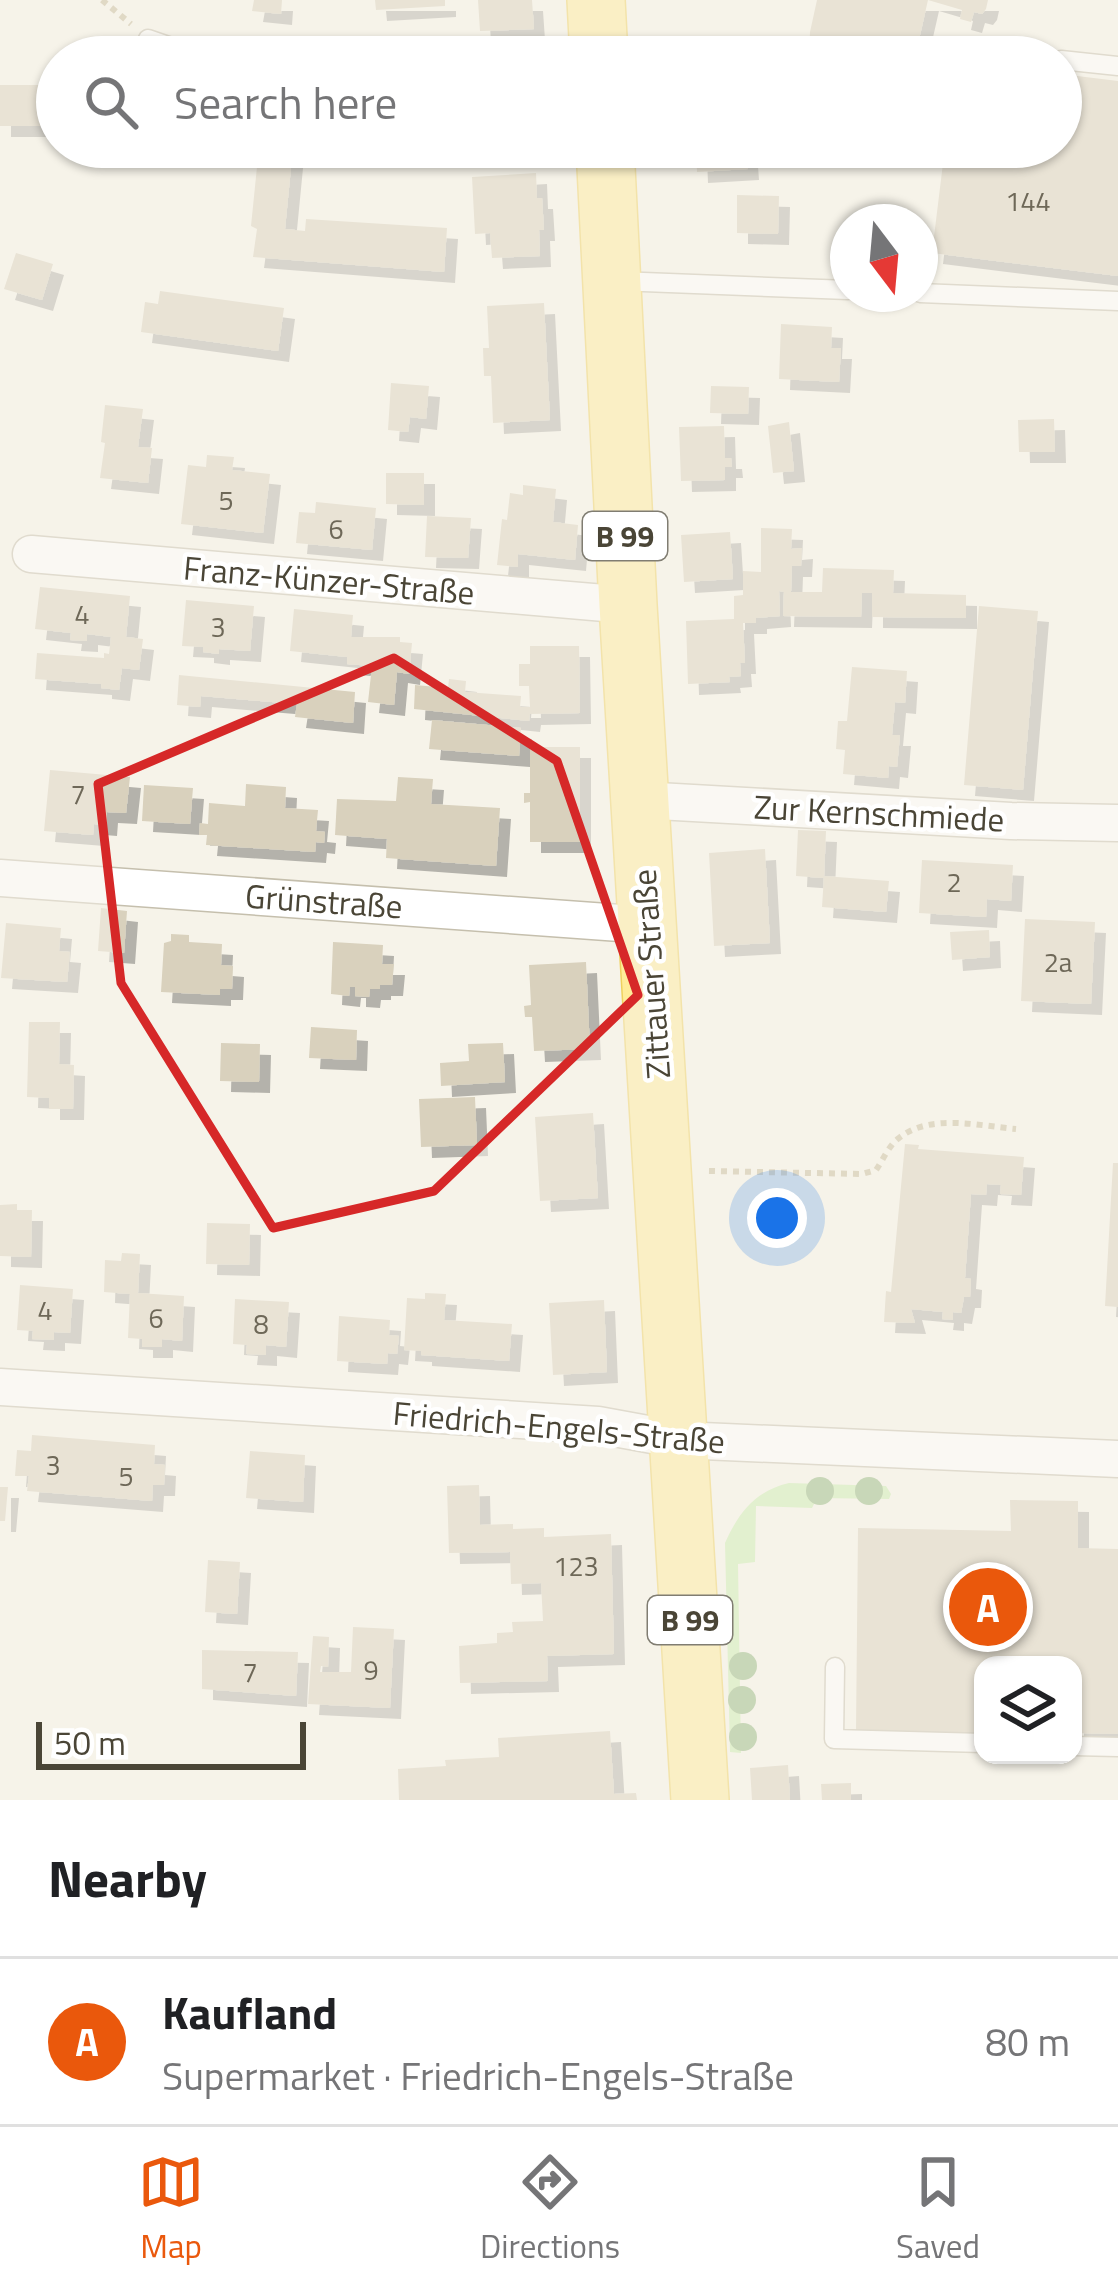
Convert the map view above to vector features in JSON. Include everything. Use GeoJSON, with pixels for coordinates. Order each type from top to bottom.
{"type":"FeatureCollection","features":[{"type":"Feature","properties":{"kind":"main road"},"geometry":{"type":"LineString","coordinates":[[596,0],[598,36]]}},
{"type":"Feature","properties":{"kind":"main road","name":"Zittauer Straße"},"geometry":{"type":"LineString","coordinates":[[606,168],[700,1800]]}},
{"type":"Feature","properties":{"kind":"street","name":"Franz-Künzer-Straße"},"geometry":{"type":"LineString","coordinates":[[31,554],[628,605]]}},
{"type":"Feature","properties":{"kind":"street","name":"Zur Kernschmiede"},"geometry":{"type":"LineString","coordinates":[[640,800],[1118,823]]}},
{"type":"Feature","properties":{"kind":"street","name":"Grünstraße"},"geometry":{"type":"LineString","coordinates":[[0,878],[648,925]]}},
{"type":"Feature","properties":{"kind":"street","name":"Friedrich-Engels-Straße"},"geometry":{"type":"LineString","coordinates":[[0,1387],[598,1426],[680,1440],[1118,1459]]}},
{"type":"Feature","properties":{"kind":"lane"},"geometry":{"type":"LineString","coordinates":[[1082,62],[1118,66]]}},
{"type":"Feature","properties":{"kind":"lane"},"geometry":{"type":"LineString","coordinates":[[614,281],[830,289]]}},
{"type":"Feature","properties":{"kind":"lane"},"geometry":{"type":"LineString","coordinates":[[938,294],[1118,301]]}},
{"type":"Feature","properties":{"kind":"lane"},"geometry":{"type":"LineString","coordinates":[[835,1666],[834,1739],[974,1744]]}},
{"type":"Feature","properties":{"kind":"lane"},"geometry":{"type":"LineString","coordinates":[[1082,1746],[1118,1747]]}},
{"type":"Feature","properties":{"kind":"path"},"geometry":{"type":"LineString","coordinates":[[102,0],[144,36]]}},
{"type":"Feature","properties":{"kind":"path"},"geometry":{"type":"LineString","coordinates":[[664,1171],[862,1174],[876,1170],[896,1140],[919,1126],[1016,1129]]}},
{"type":"Feature","properties":{"kind":"highlighted area"},"geometry":{"type":"Polygon","coordinates":[[[394,658],[557,761],[638,995],[434,1191],[273,1228],[121,983],[98,784],[394,658]]]}},
{"type":"Feature","properties":{"kind":"green space"},"geometry":{"type":"Polygon","coordinates":[[[789,1483],[886,1486],[891,1494],[889,1499],[817,1498],[812,1508],[756,1506],[755,1562],[738,1564],[741,1753],[730,1752],[725,1543],[750,1504],[789,1483]]]}},
{"type":"Feature","properties":{"kind":"building"},"geometry":{"type":"Polygon","coordinates":[[[254,0],[282,0],[281,14],[252,11],[254,0]]]}},
{"type":"Feature","properties":{"kind":"building"},"geometry":{"type":"Polygon","coordinates":[[[375,0],[445,0],[445,6],[376,10],[375,0]]]}},
{"type":"Feature","properties":{"kind":"building"},"geometry":{"type":"Polygon","coordinates":[[[478,0],[532,0],[534,29],[480,31],[478,0]]]}},
{"type":"Feature","properties":{"kind":"building"},"geometry":{"type":"Polygon","coordinates":[[[817,0],[928,0],[920,36],[810,36],[817,0]]]}},
{"type":"Feature","properties":{"kind":"building"},"geometry":{"type":"Polygon","coordinates":[[[928,0],[988,0],[986,9],[982,14],[974,12],[971,22],[960,19],[962,10],[928,0]]]}},
{"type":"Feature","properties":{"kind":"building"},"geometry":{"type":"Polygon","coordinates":[[[1082,77],[1118,81],[1118,276],[938,254],[942,168],[1082,168],[1082,77]]]}},
{"type":"Feature","properties":{"kind":"building"},"geometry":{"type":"Polygon","coordinates":[[[0,85],[36,85],[36,126],[0,126],[0,85]]]}},
{"type":"Feature","properties":{"kind":"building"},"geometry":{"type":"Polygon","coordinates":[[[257,168],[291,168],[285,229],[305,231],[306,219],[447,228],[444,272],[253,257],[257,229],[251,226],[257,168]]]}},
{"type":"Feature","properties":{"kind":"building"},"geometry":{"type":"Polygon","coordinates":[[[697,168],[748,169],[697,172],[697,168]]]}},
{"type":"Feature","properties":{"kind":"building"},"geometry":{"type":"Polygon","coordinates":[[[536,173],[544,230],[539,230],[540,256],[492,258],[490,233],[475,234],[472,177],[536,173]]]}},
{"type":"Feature","properties":{"kind":"building"},"geometry":{"type":"Polygon","coordinates":[[[737,195],[779,196],[778,234],[737,233],[737,195]]]}},
{"type":"Feature","properties":{"kind":"building"},"geometry":{"type":"Polygon","coordinates":[[[16,253],[53,264],[42,300],[4,289],[16,253]]]}},
{"type":"Feature","properties":{"kind":"building"},"geometry":{"type":"Polygon","coordinates":[[[160,291],[284,308],[278,351],[141,332],[145,302],[158,304],[160,291]]]}},
{"type":"Feature","properties":{"kind":"building"},"geometry":{"type":"Polygon","coordinates":[[[544,303],[550,420],[493,423],[491,376],[484,376],[483,348],[489,348],[487,306],[544,303]]]}},
{"type":"Feature","properties":{"kind":"building"},"geometry":{"type":"Polygon","coordinates":[[[781,324],[832,327],[831,348],[841,348],[839,382],[779,379],[781,324]]]}},
{"type":"Feature","properties":{"kind":"building"},"geometry":{"type":"Polygon","coordinates":[[[391,383],[429,386],[426,419],[410,417],[408,432],[388,430],[391,383]]]}},
{"type":"Feature","properties":{"kind":"building"},"geometry":{"type":"Polygon","coordinates":[[[711,386],[749,387],[748,414],[710,413],[711,386]]]}},
{"type":"Feature","properties":{"kind":"building"},"geometry":{"type":"Polygon","coordinates":[[[105,405],[143,409],[138,447],[152,448],[148,483],[100,478],[105,405]]]}},
{"type":"Feature","properties":{"kind":"building"},"geometry":{"type":"Polygon","coordinates":[[[1054,419],[1055,452],[1019,452],[1018,420],[1054,419]]]}},
{"type":"Feature","properties":{"kind":"building"},"geometry":{"type":"Polygon","coordinates":[[[789,422],[794,471],[773,473],[768,426],[789,422]]]}},
{"type":"Feature","properties":{"kind":"building"},"geometry":{"type":"Polygon","coordinates":[[[724,426],[725,458],[731,458],[732,467],[725,467],[725,480],[681,481],[679,427],[724,426]]]}},
{"type":"Feature","properties":{"kind":"building"},"geometry":{"type":"Polygon","coordinates":[[[207,455],[234,457],[232,470],[270,474],[263,533],[181,524],[188,465],[206,467],[207,455]]]}},
{"type":"Feature","properties":{"kind":"building"},"geometry":{"type":"Polygon","coordinates":[[[386,473],[424,473],[424,505],[386,504],[386,473]]]}},
{"type":"Feature","properties":{"kind":"building"},"geometry":{"type":"Polygon","coordinates":[[[523,485],[556,489],[553,522],[578,525],[575,560],[518,554],[518,567],[497,565],[510,493],[523,495],[523,485]]]}},
{"type":"Feature","properties":{"kind":"building"},"geometry":{"type":"Polygon","coordinates":[[[316,502],[376,508],[372,550],[296,543],[299,512],[315,513],[316,502]]]}},
{"type":"Feature","properties":{"kind":"building"},"geometry":{"type":"Polygon","coordinates":[[[427,516],[471,518],[468,558],[425,557],[427,516]]]}},
{"type":"Feature","properties":{"kind":"building"},"geometry":{"type":"Polygon","coordinates":[[[761,528],[792,529],[791,549],[802,548],[801,566],[792,566],[791,592],[822,592],[823,568],[894,570],[893,593],[966,595],[966,618],[872,617],[872,593],[862,593],[861,617],[783,616],[784,592],[779,591],[780,616],[743,623],[741,676],[729,677],[730,682],[688,684],[686,621],[734,619],[734,596],[743,595],[743,571],[761,572],[761,528]]]}},
{"type":"Feature","properties":{"kind":"building"},"geometry":{"type":"Polygon","coordinates":[[[730,532],[733,579],[684,582],[681,535],[730,532]]]}},
{"type":"Feature","properties":{"kind":"building"},"geometry":{"type":"Polygon","coordinates":[[[40,587],[130,596],[126,637],[143,639],[139,670],[122,668],[119,690],[101,688],[101,684],[35,679],[37,653],[104,658],[111,637],[87,634],[87,641],[70,640],[71,633],[35,629],[40,587]]]}},
{"type":"Feature","properties":{"kind":"building"},"geometry":{"type":"Polygon","coordinates":[[[186,600],[254,606],[250,651],[219,649],[219,654],[182,646],[186,600]]]}},
{"type":"Feature","properties":{"kind":"building"},"geometry":{"type":"Polygon","coordinates":[[[979,606],[1038,611],[1023,790],[964,785],[979,606]]]}},
{"type":"Feature","properties":{"kind":"building"},"geometry":{"type":"Polygon","coordinates":[[[294,609],[353,615],[351,637],[400,637],[400,642],[412,643],[409,674],[397,672],[394,705],[368,702],[372,666],[347,664],[347,657],[290,651],[294,609]]]}},
{"type":"Feature","properties":{"kind":"building"},"geometry":{"type":"Polygon","coordinates":[[[530,646],[579,646],[580,713],[530,714],[529,721],[414,709],[415,685],[448,688],[449,679],[466,681],[465,692],[521,696],[520,707],[530,707],[529,686],[519,686],[519,664],[530,664],[530,646]]]}},
{"type":"Feature","properties":{"kind":"building"},"geometry":{"type":"Polygon","coordinates":[[[852,667],[907,671],[905,703],[895,702],[892,735],[900,735],[897,767],[889,766],[888,778],[843,774],[845,750],[836,749],[838,721],[847,721],[852,667]]]}},
{"type":"Feature","properties":{"kind":"building"},"geometry":{"type":"Polygon","coordinates":[[[179,675],[355,692],[353,723],[295,717],[297,704],[201,696],[200,707],[177,705],[179,675]]]}},
{"type":"Feature","properties":{"kind":"building"},"geometry":{"type":"Polygon","coordinates":[[[432,720],[521,728],[519,756],[429,749],[432,720]]]}},
{"type":"Feature","properties":{"kind":"building"},"geometry":{"type":"Polygon","coordinates":[[[530,747],[580,747],[580,842],[530,842],[530,802],[524,803],[524,793],[530,793],[530,747]]]}},
{"type":"Feature","properties":{"kind":"building"},"geometry":{"type":"Polygon","coordinates":[[[50,770],[130,777],[126,813],[107,812],[106,825],[94,824],[93,835],[44,831],[50,770]]]}},
{"type":"Feature","properties":{"kind":"building"},"geometry":{"type":"Polygon","coordinates":[[[398,777],[433,779],[431,804],[500,808],[496,866],[386,858],[387,839],[335,835],[337,799],[396,801],[398,777]]]}},
{"type":"Feature","properties":{"kind":"building"},"geometry":{"type":"Polygon","coordinates":[[[246,784],[286,787],[285,808],[318,810],[316,831],[325,832],[324,843],[316,842],[315,852],[206,845],[207,835],[199,835],[200,823],[208,824],[209,803],[245,806],[246,784]]]}},
{"type":"Feature","properties":{"kind":"building"},"geometry":{"type":"Polygon","coordinates":[[[144,785],[193,788],[190,824],[142,821],[144,785]]]}},
{"type":"Feature","properties":{"kind":"building"},"geometry":{"type":"Polygon","coordinates":[[[798,830],[826,831],[824,878],[796,876],[798,830]]]}},
{"type":"Feature","properties":{"kind":"building"},"geometry":{"type":"Polygon","coordinates":[[[765,849],[770,943],[714,946],[709,853],[765,849]]]}},
{"type":"Feature","properties":{"kind":"building"},"geometry":{"type":"Polygon","coordinates":[[[922,860],[1013,865],[1011,901],[987,899],[986,917],[919,913],[922,860]]]}},
{"type":"Feature","properties":{"kind":"building"},"geometry":{"type":"Polygon","coordinates":[[[824,876],[889,881],[886,912],[822,907],[824,876]]]}},
{"type":"Feature","properties":{"kind":"building"},"geometry":{"type":"Polygon","coordinates":[[[101,908],[127,911],[124,953],[98,951],[101,908]]]}},
{"type":"Feature","properties":{"kind":"building"},"geometry":{"type":"Polygon","coordinates":[[[1025,919],[1095,922],[1091,1004],[1021,1001],[1025,919]]]}},
{"type":"Feature","properties":{"kind":"building"},"geometry":{"type":"Polygon","coordinates":[[[6,923],[61,928],[59,951],[70,952],[67,982],[1,978],[6,923]]]}},
{"type":"Feature","properties":{"kind":"building"},"geometry":{"type":"Polygon","coordinates":[[[989,930],[990,957],[952,960],[950,932],[989,930]]]}},
{"type":"Feature","properties":{"kind":"building"},"geometry":{"type":"Polygon","coordinates":[[[171,934],[189,935],[189,942],[222,944],[221,965],[233,966],[232,989],[220,989],[220,995],[161,992],[164,943],[171,941],[171,934]]]}},
{"type":"Feature","properties":{"kind":"building"},"geometry":{"type":"Polygon","coordinates":[[[333,942],[383,945],[382,964],[394,964],[392,985],[370,989],[369,997],[355,996],[355,987],[350,987],[349,996],[331,994],[333,942]]]}},
{"type":"Feature","properties":{"kind":"building"},"geometry":{"type":"Polygon","coordinates":[[[586,962],[590,1049],[534,1051],[532,1017],[525,1017],[524,1006],[531,1005],[529,965],[586,962]]]}},
{"type":"Feature","properties":{"kind":"building"},"geometry":{"type":"Polygon","coordinates":[[[29,1022],[60,1022],[59,1064],[74,1065],[73,1109],[49,1109],[49,1098],[27,1097],[29,1022]]]}},
{"type":"Feature","properties":{"kind":"building"},"geometry":{"type":"Polygon","coordinates":[[[311,1027],[357,1030],[356,1060],[309,1058],[311,1027]]]}},
{"type":"Feature","properties":{"kind":"building"},"geometry":{"type":"Polygon","coordinates":[[[221,1043],[260,1044],[259,1082],[220,1081],[221,1043]]]}},
{"type":"Feature","properties":{"kind":"building"},"geometry":{"type":"Polygon","coordinates":[[[503,1043],[505,1082],[441,1086],[440,1063],[469,1061],[468,1044],[503,1043]]]}},
{"type":"Feature","properties":{"kind":"building"},"geometry":{"type":"Polygon","coordinates":[[[475,1097],[477,1145],[421,1147],[419,1099],[475,1097]]]}},
{"type":"Feature","properties":{"kind":"building"},"geometry":{"type":"Polygon","coordinates":[[[593,1113],[598,1198],[540,1201],[535,1117],[593,1113]]]}},
{"type":"Feature","properties":{"kind":"building"},"geometry":{"type":"Polygon","coordinates":[[[905,1144],[1024,1157],[1021,1195],[1000,1194],[1001,1185],[987,1184],[986,1195],[971,1194],[965,1278],[971,1279],[970,1297],[964,1297],[961,1313],[953,1312],[953,1320],[942,1319],[943,1312],[911,1309],[915,1323],[884,1322],[905,1144]]]}},
{"type":"Feature","properties":{"kind":"building"},"geometry":{"type":"Polygon","coordinates":[[[1113,1163],[1118,1163],[1118,1307],[1105,1306],[1113,1163]]]}},
{"type":"Feature","properties":{"kind":"building"},"geometry":{"type":"Polygon","coordinates":[[[17,1204],[17,1210],[32,1210],[31,1257],[0,1256],[0,1205],[17,1204]]]}},
{"type":"Feature","properties":{"kind":"building"},"geometry":{"type":"Polygon","coordinates":[[[207,1223],[250,1224],[249,1265],[206,1264],[207,1223]]]}},
{"type":"Feature","properties":{"kind":"building"},"geometry":{"type":"Polygon","coordinates":[[[122,1253],[140,1254],[138,1293],[184,1296],[182,1341],[162,1339],[162,1347],[142,1347],[142,1339],[128,1338],[130,1294],[104,1292],[105,1260],[121,1261],[122,1253]]]}},
{"type":"Feature","properties":{"kind":"building"},"geometry":{"type":"Polygon","coordinates":[[[20,1285],[73,1289],[70,1333],[54,1332],[54,1340],[32,1339],[33,1331],[17,1330],[20,1285]]]}},
{"type":"Feature","properties":{"kind":"building"},"geometry":{"type":"Polygon","coordinates":[[[425,1293],[446,1294],[444,1320],[512,1324],[509,1361],[404,1350],[407,1298],[425,1299],[425,1293]]]}},
{"type":"Feature","properties":{"kind":"building"},"geometry":{"type":"Polygon","coordinates":[[[235,1299],[289,1302],[286,1347],[266,1345],[266,1355],[246,1354],[247,1345],[233,1344],[235,1299]]]}},
{"type":"Feature","properties":{"kind":"building"},"geometry":{"type":"Polygon","coordinates":[[[604,1300],[607,1372],[553,1375],[549,1303],[604,1300]]]}},
{"type":"Feature","properties":{"kind":"building"},"geometry":{"type":"Polygon","coordinates":[[[339,1316],[390,1320],[389,1335],[399,1336],[397,1354],[388,1353],[387,1364],[337,1361],[339,1316]]]}},
{"type":"Feature","properties":{"kind":"building"},"geometry":{"type":"Polygon","coordinates":[[[32,1435],[155,1445],[154,1464],[165,1465],[164,1485],[153,1485],[152,1501],[27,1491],[29,1476],[15,1476],[17,1450],[31,1451],[32,1435]]]}},
{"type":"Feature","properties":{"kind":"building"},"geometry":{"type":"Polygon","coordinates":[[[250,1451],[305,1455],[303,1502],[246,1498],[250,1451]]]}},
{"type":"Feature","properties":{"kind":"building"},"geometry":{"type":"Polygon","coordinates":[[[479,1485],[480,1525],[544,1528],[544,1537],[611,1534],[614,1654],[547,1656],[548,1681],[460,1683],[459,1646],[497,1643],[497,1633],[513,1632],[512,1622],[543,1621],[541,1583],[511,1584],[510,1552],[449,1553],[447,1486],[479,1485]]]}},
{"type":"Feature","properties":{"kind":"building"},"geometry":{"type":"Polygon","coordinates":[[[0,1487],[8,1487],[5,1521],[0,1521],[0,1487]]]}},
{"type":"Feature","properties":{"kind":"building"},"geometry":{"type":"Polygon","coordinates":[[[1010,1500],[1078,1501],[1078,1548],[1118,1549],[1118,1734],[1082,1733],[1082,1656],[974,1656],[974,1733],[856,1731],[858,1528],[1011,1531],[1010,1500]]]}},
{"type":"Feature","properties":{"kind":"building"},"geometry":{"type":"Polygon","coordinates":[[[208,1560],[240,1562],[237,1614],[205,1612],[208,1560]]]}},
{"type":"Feature","properties":{"kind":"building"},"geometry":{"type":"Polygon","coordinates":[[[353,1627],[394,1629],[390,1708],[308,1704],[313,1636],[329,1637],[328,1667],[321,1666],[320,1672],[351,1672],[353,1627]]]}},
{"type":"Feature","properties":{"kind":"building"},"geometry":{"type":"Polygon","coordinates":[[[202,1650],[298,1652],[296,1696],[202,1689],[202,1650]]]}},
{"type":"Feature","properties":{"kind":"building"},"geometry":{"type":"Polygon","coordinates":[[[610,1731],[614,1794],[636,1793],[637,1800],[399,1800],[398,1769],[499,1757],[498,1738],[610,1731]]]}},
{"type":"Feature","properties":{"kind":"building"},"geometry":{"type":"Polygon","coordinates":[[[788,1765],[790,1800],[752,1800],[750,1768],[788,1765]]]}},
{"type":"Feature","properties":{"kind":"building"},"geometry":{"type":"Polygon","coordinates":[[[851,1783],[851,1800],[822,1800],[821,1784],[851,1783]]]}},
{"type":"Feature","properties":{"kind":"place","name":"Kaufland"},"geometry":{"type":"Point","coordinates":[988,1607]}}]}
